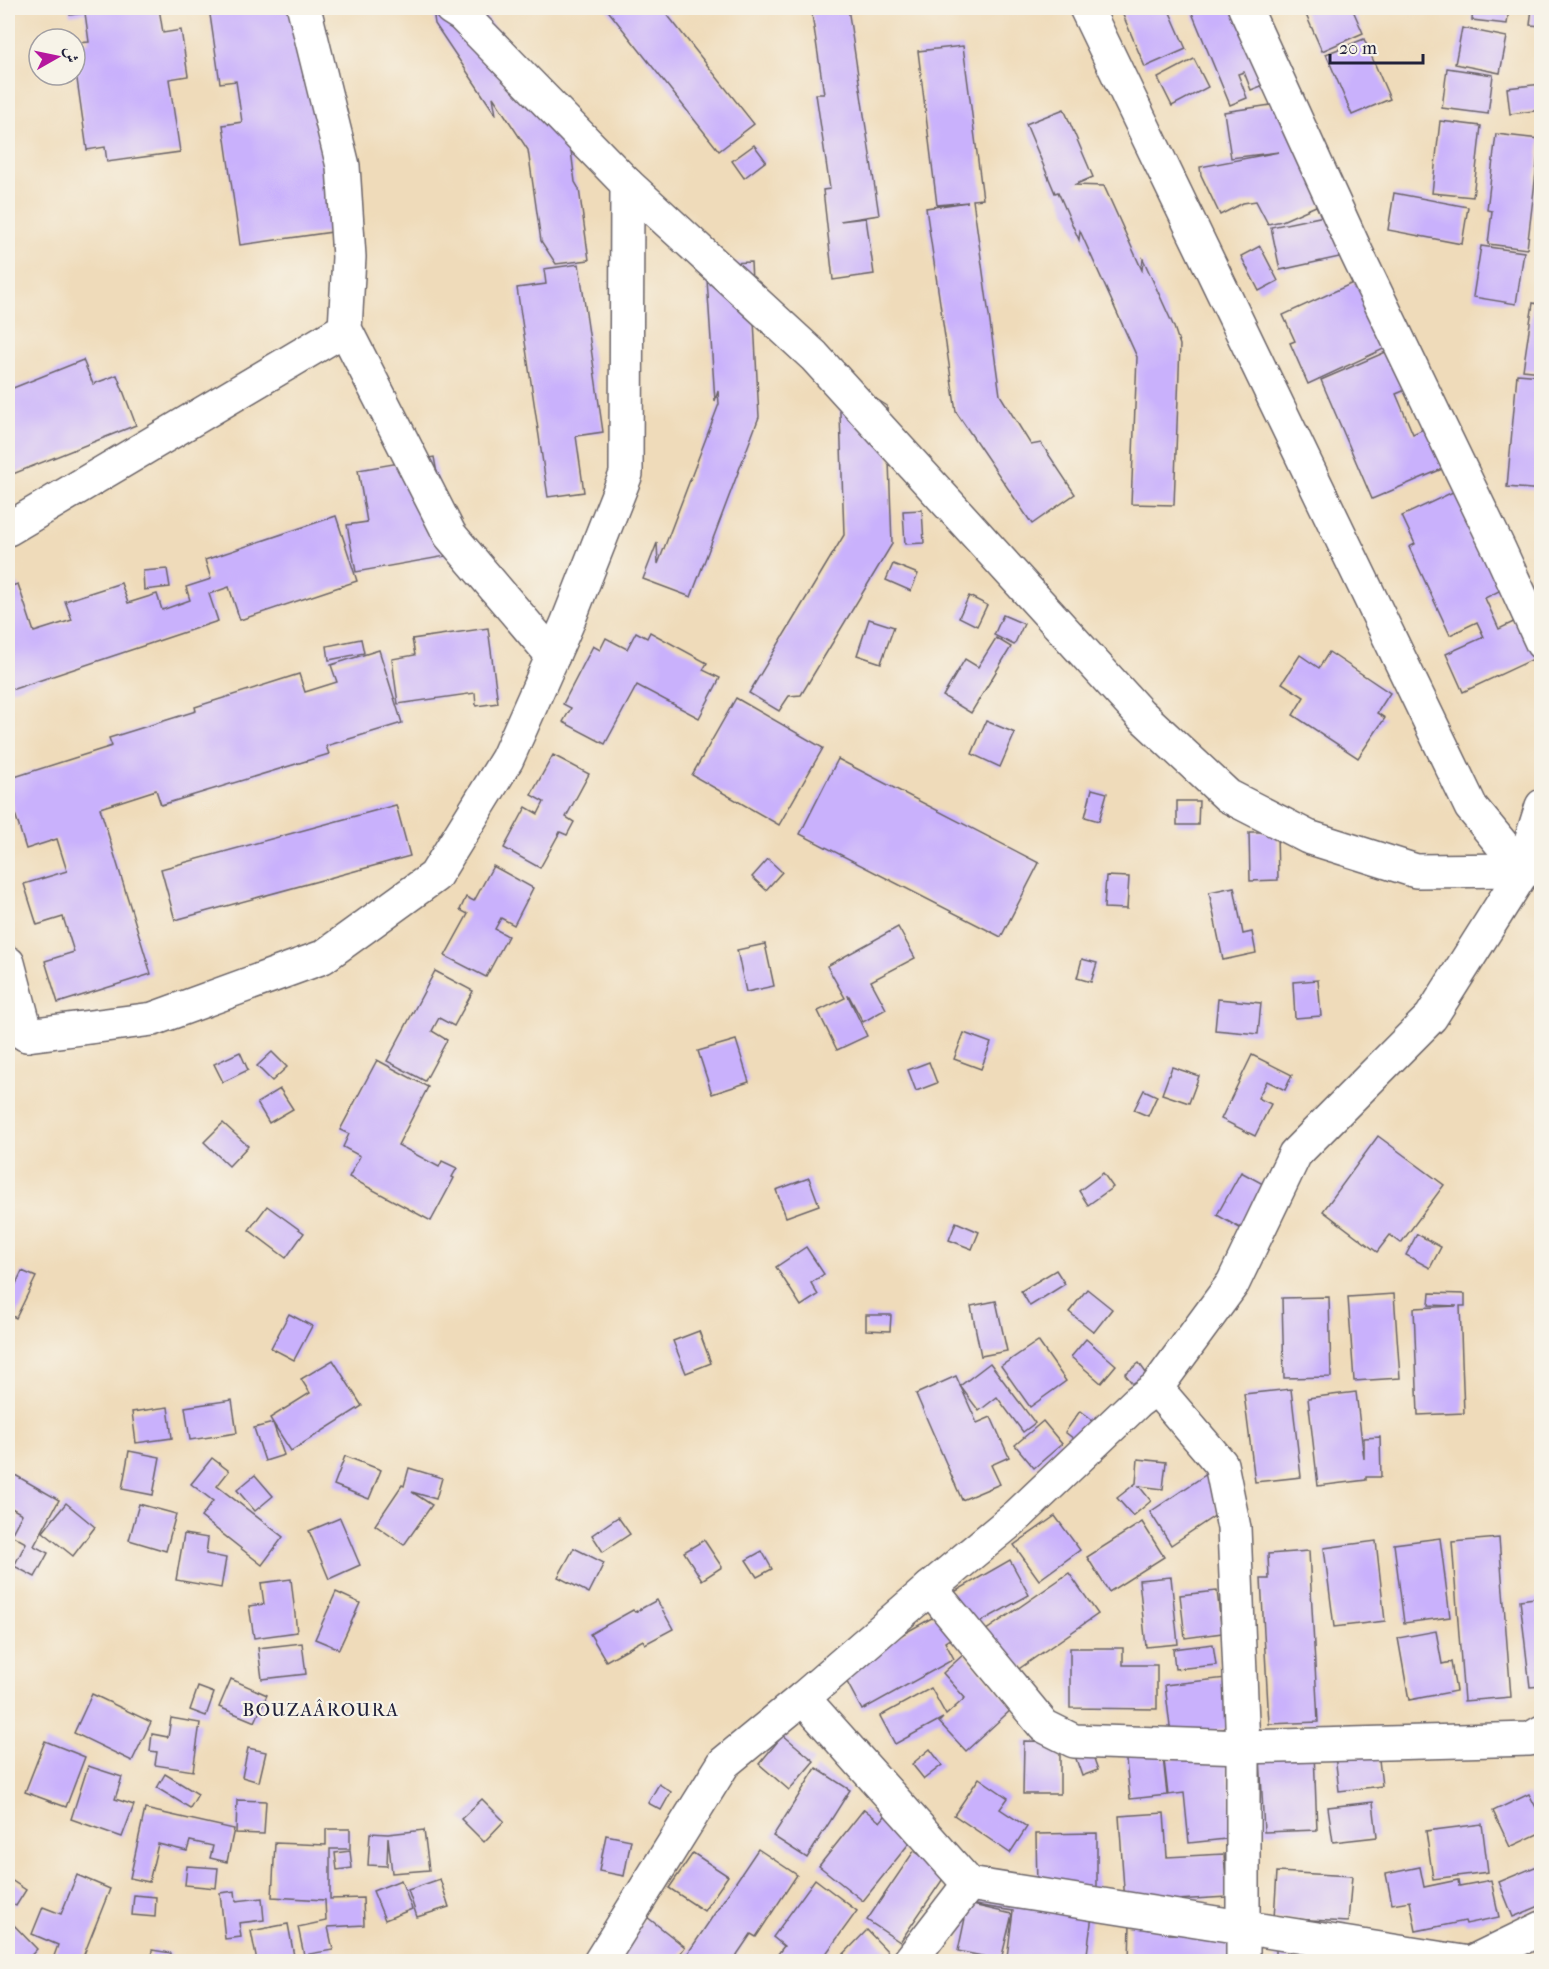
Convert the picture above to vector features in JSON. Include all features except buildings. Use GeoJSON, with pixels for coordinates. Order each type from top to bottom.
{"type":"FeatureCollection","features":[{"type":"Feature","properties":{"kind":"street"},"geometry":{"type":"LineString","coordinates":[[304,8],[343,166],[349,257],[345,329],[450,535],[553,656]]}},
{"type":"Feature","properties":{"kind":"street"},"geometry":{"type":"LineString","coordinates":[[451,8],[462,15],[627,184],[814,356],[1140,714],[1228,796],[1308,837],[1416,871],[1532,869]]}},
{"type":"Feature","properties":{"kind":"street"},"geometry":{"type":"LineString","coordinates":[[1086,8],[1471,807],[1532,869]]}},
{"type":"Feature","properties":{"kind":"street"},"geometry":{"type":"LineString","coordinates":[[1245,8],[1357,254],[1542,643]]}},
{"type":"Feature","properties":{"kind":"street"},"geometry":{"type":"LineString","coordinates":[[8,963],[17,1030],[153,1019],[323,957],[435,876],[507,759],[553,656],[626,474],[627,184]]}},
{"type":"Feature","properties":{"kind":"street"},"geometry":{"type":"LineString","coordinates":[[8,529],[345,329]]}},
{"type":"Feature","properties":{"kind":"street"},"geometry":{"type":"LineString","coordinates":[[600,1962],[724,1763],[1018,1515],[1137,1402],[1156,1388],[1233,1283],[1295,1154],[1431,1017],[1532,869],[1542,806]]}},
{"type":"Feature","properties":{"kind":"street"},"geometry":{"type":"LineString","coordinates":[[1156,1388],[1221,1464],[1234,1528],[1243,1747],[1243,1962]]}},
{"type":"Feature","properties":{"kind":"street"},"geometry":{"type":"LineString","coordinates":[[930,1588],[1044,1726],[1074,1741],[1243,1747],[1530,1739],[1542,1732]]}},
{"type":"Feature","properties":{"kind":"street"},"geometry":{"type":"LineString","coordinates":[[803,1698],[969,1884],[1463,1962]]}},
{"type":"Feature","properties":{"kind":"street"},"geometry":{"type":"LineString","coordinates":[[909,1962],[969,1884]]}},
{"type":"Feature","properties":{"kind":"street"},"geometry":{"type":"LineString","coordinates":[[1472,1962],[1542,1928]]}},
{"type":"Feature","properties":{"kind":"district","name":"BOUZAÂROURA"},"geometry":{"type":"Point","coordinates":[321,1710]}}]}
